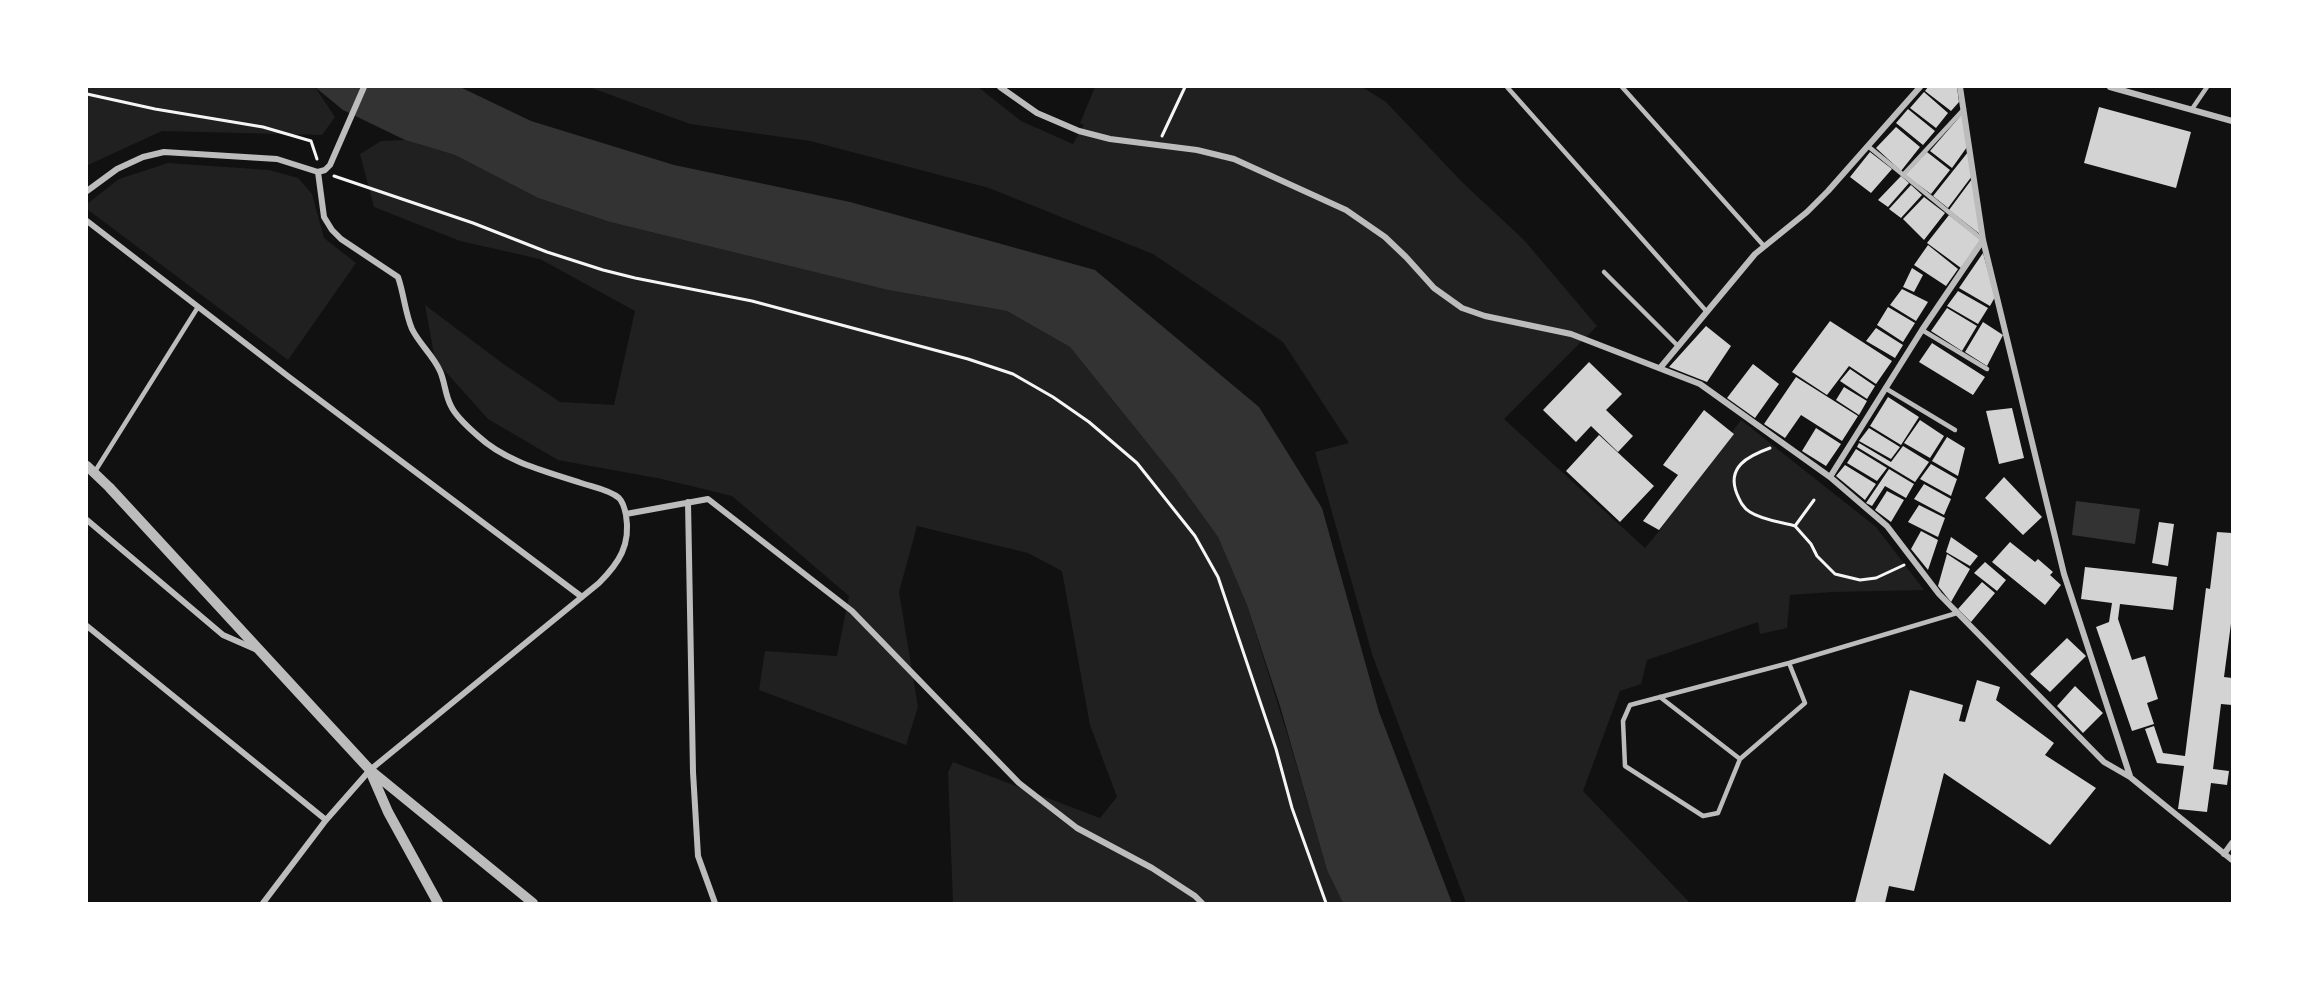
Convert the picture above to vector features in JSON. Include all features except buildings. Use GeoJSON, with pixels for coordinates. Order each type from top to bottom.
{"type":"FeatureCollection","features":[{"type":"Feature","properties":{"kind":"street"},"geometry":{"type":"LineString","coordinates":[[87,191],[117,169],[143,157],[164,152],[277,159],[318,172],[325,170],[332,160],[364,87]]}},
{"type":"Feature","properties":{"kind":"street"},"geometry":{"type":"LineString","coordinates":[[1000,87],[1037,113],[1079,131],[1110,139],[1197,150],[1234,159],[1346,210],[1385,237],[1434,288],[1462,308],[1485,316],[1571,334],[1700,384],[1830,477],[1887,526],[1957,613],[2104,762],[2130,777],[2232,860]]}},
{"type":"Feature","properties":{"kind":"street"},"geometry":{"type":"LineString","coordinates":[[1660,368],[1755,254],[1807,212],[1869,147],[1920,87]]}},
{"type":"Feature","properties":{"kind":"street"},"geometry":{"type":"LineString","coordinates":[[1960,87],[1983,240],[2064,574],[2130,777]]}},
{"type":"Feature","properties":{"kind":"street"},"geometry":{"type":"LineString","coordinates":[[2110,87],[2232,121]]}},
{"type":"Feature","properties":{"kind":"street"},"geometry":{"type":"LineString","coordinates":[[263,903],[326,820],[370,770],[599,583],[616,566],[624,552],[627,537],[626,514],[619,498],[520,463],[489,444],[466,424],[451,406],[442,374],[435,360],[423,347],[412,328],[398,277],[341,239],[324,218],[318,172]]}},
{"type":"Feature","properties":{"kind":"street"},"geometry":{"type":"LineString","coordinates":[[87,221],[582,597]]}},
{"type":"Feature","properties":{"kind":"street"},"geometry":{"type":"LineString","coordinates":[[1830,477],[1922,330],[1983,240]]}},
{"type":"Feature","properties":{"kind":"street"},"geometry":{"type":"LineString","coordinates":[[91,470],[370,770],[533,903]]}},
{"type":"Feature","properties":{"kind":"street"},"geometry":{"type":"LineString","coordinates":[[626,514],[708,499],[852,611],[1020,783],[1077,828],[1152,868],[1202,903]]}},
{"type":"Feature","properties":{"kind":"street"},"geometry":{"type":"LineString","coordinates":[[688,502],[693,783],[699,856],[716,903]]}},
{"type":"Feature","properties":{"kind":"street"},"geometry":{"type":"LineString","coordinates":[[87,520],[223,635],[261,651]]}},
{"type":"Feature","properties":{"kind":"street"},"geometry":{"type":"LineString","coordinates":[[87,626],[326,820]]}},
{"type":"Feature","properties":{"kind":"street"},"geometry":{"type":"LineString","coordinates":[[370,770],[388,812],[438,903]]}},
{"type":"Feature","properties":{"kind":"street"},"geometry":{"type":"LineString","coordinates":[[2224,855],[2232,843]]}},
{"type":"Feature","properties":{"kind":"lane"},"geometry":{"type":"LineString","coordinates":[[1507,87],[1707,312]]}},
{"type":"Feature","properties":{"kind":"lane"},"geometry":{"type":"LineString","coordinates":[[1622,87],[1764,246]]}},
{"type":"Feature","properties":{"kind":"lane"},"geometry":{"type":"LineString","coordinates":[[2192,109],[2207,87]]}},
{"type":"Feature","properties":{"kind":"lane"},"geometry":{"type":"LineString","coordinates":[[1903,175],[1964,109]]}},
{"type":"Feature","properties":{"kind":"lane"},"geometry":{"type":"LineString","coordinates":[[1869,147],[1983,240]]}},
{"type":"Feature","properties":{"kind":"lane"},"geometry":{"type":"LineString","coordinates":[[1604,272],[1678,346]]}},
{"type":"Feature","properties":{"kind":"lane"},"geometry":{"type":"LineString","coordinates":[[91,470],[198,307]]}},
{"type":"Feature","properties":{"kind":"lane"},"geometry":{"type":"LineString","coordinates":[[1922,330],[1987,369]]}},
{"type":"Feature","properties":{"kind":"lane"},"geometry":{"type":"LineString","coordinates":[[1885,388],[1955,430]]}},
{"type":"Feature","properties":{"kind":"lane"},"geometry":{"type":"LineString","coordinates":[[1789,663],[1804,703],[1740,759],[1718,813],[1703,816],[1625,766],[1623,721],[1630,705],[1789,663],[1957,613]]}},
{"type":"Feature","properties":{"kind":"lane"},"geometry":{"type":"LineString","coordinates":[[1660,697],[1740,759]]}},
{"type":"Feature","properties":{"kind":"path"},"geometry":{"type":"LineString","coordinates":[[1161,147],[1162,135],[1185,87]]}},
{"type":"Feature","properties":{"kind":"path"},"geometry":{"type":"LineString","coordinates":[[87,94],[155,109],[263,127],[311,141],[314,150]]}},
{"type":"Feature","properties":{"kind":"path"},"geometry":{"type":"LineString","coordinates":[[336,177],[603,270],[752,301],[968,359],[1013,374],[1053,397],[1089,422],[1137,463],[1195,536],[1218,577],[1276,749],[1292,808],[1326,903]]}},
{"type":"Feature","properties":{"kind":"path"},"geometry":{"type":"LineString","coordinates":[[1783,443],[1746,458],[1738,466],[1733,484],[1741,504],[1751,513],[1795,526],[1811,544],[1816,556],[1835,574],[1860,580],[1876,578],[1913,560]]}},
{"type":"Feature","properties":{"kind":"path"},"geometry":{"type":"LineString","coordinates":[[1795,526],[1814,500]]}},
{"type":"Feature","properties":{"kind":"shaded area"},"geometry":{"type":"Polygon","coordinates":[[[87,87],[315,87],[335,117],[322,135],[162,131],[88,165],[87,87]]]}},
{"type":"Feature","properties":{"kind":"shaded area"},"geometry":{"type":"Polygon","coordinates":[[[315,87],[460,87],[531,121],[674,165],[850,202],[1095,270],[1259,407],[1322,508],[1379,712],[1452,903],[1343,903],[1327,870],[1280,706],[1247,605],[1218,537],[1174,476],[1070,347],[1007,311],[888,290],[610,222],[538,198],[455,155],[405,140],[343,110],[315,87]]]}},
{"type":"Feature","properties":{"kind":"shaded area"},"geometry":{"type":"Polygon","coordinates":[[[589,87],[978,87],[1021,121],[1073,144],[1084,125],[1080,123],[1095,87],[1362,87],[1386,102],[1463,183],[1524,240],[1597,326],[1504,419],[1645,548],[1741,420],[1876,527],[1924,590],[1790,595],[1787,628],[1760,634],[1758,622],[1647,660],[1641,684],[1620,691],[1583,791],[1690,903],[1466,903],[1372,654],[1315,452],[1349,443],[1283,342],[1153,254],[989,188],[810,141],[690,124],[589,87]]]}},
{"type":"Feature","properties":{"kind":"shaded area"},"geometry":{"type":"Polygon","coordinates":[[[405,140],[455,155],[538,198],[610,222],[888,290],[1007,311],[1070,347],[1174,476],[1218,537],[1247,605],[1327,870],[1343,903],[953,903],[948,772],[953,762],[1100,818],[1117,797],[1090,725],[1062,571],[1028,553],[917,526],[899,592],[918,707],[906,745],[759,690],[765,651],[837,656],[849,596],[732,496],[662,479],[558,460],[488,419],[435,360],[425,305],[502,363],[560,402],[614,405],[635,311],[540,259],[460,241],[374,207],[360,154],[381,141],[405,140]]]}},
{"type":"Feature","properties":{"kind":"shaded area"},"geometry":{"type":"Polygon","coordinates":[[[168,163],[269,170],[298,178],[312,194],[324,238],[356,263],[288,360],[87,209],[87,204],[119,179],[168,163]]]}},
{"type":"Feature","properties":{"kind":"shaded area"},"geometry":{"type":"Polygon","coordinates":[[[2076,501],[2140,509],[2135,544],[2072,535],[2076,501]]]}}]}
